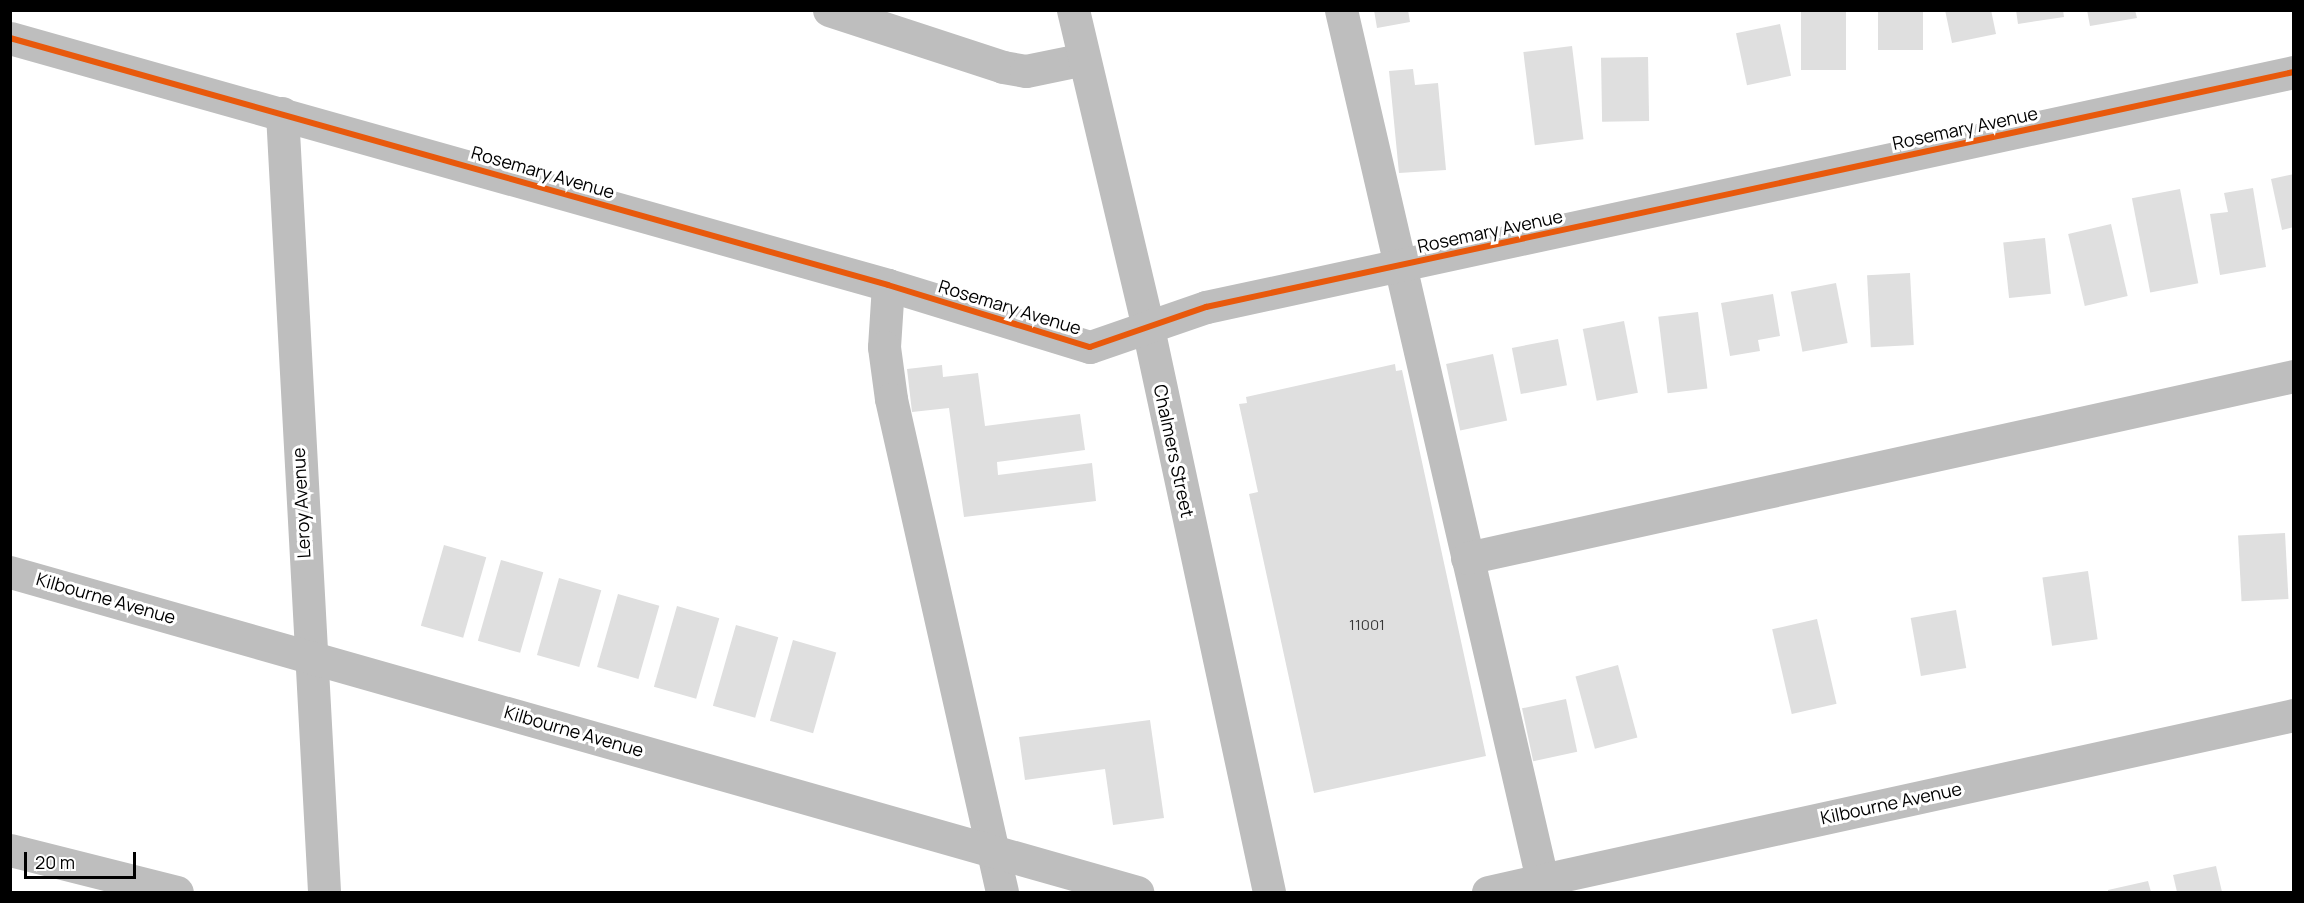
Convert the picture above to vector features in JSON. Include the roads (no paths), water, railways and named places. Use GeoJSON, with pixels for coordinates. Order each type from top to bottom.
{"type":"FeatureCollection","features":[{"type":"Feature","properties":{"kind":"street"},"geometry":{"type":"LineString","coordinates":[[829,10],[1003,67],[1026,71],[1084,59]]}},
{"type":"Feature","properties":{"kind":"street","name":"Chalmers Street"},"geometry":{"type":"LineString","coordinates":[[1073,10],[1148,328],[1269,892]]}},
{"type":"Feature","properties":{"kind":"street"},"geometry":{"type":"LineString","coordinates":[[1341,10],[1398,266],[1544,886]]}},
{"type":"Feature","properties":{"kind":"street","name":"Rosemary Avenue"},"geometry":{"type":"LineString","coordinates":[[10,38],[888,285],[1090,347],[1206,307],[2294,72]]}},
{"type":"Feature","properties":{"kind":"street","name":"Leroy Avenue"},"geometry":{"type":"LineString","coordinates":[[282,113],[308,655],[324,892]]}},
{"type":"Feature","properties":{"kind":"street"},"geometry":{"type":"LineString","coordinates":[[888,285],[884,347],[891,399],[1002,892]]}},
{"type":"Feature","properties":{"kind":"street"},"geometry":{"type":"LineString","coordinates":[[1467,558],[2294,376]]}},
{"type":"Feature","properties":{"kind":"street","name":"Kilbourne Avenue"},"geometry":{"type":"LineString","coordinates":[[10,572],[1137,892]]}},
{"type":"Feature","properties":{"kind":"street","name":"Kilbourne Avenue"},"geometry":{"type":"LineString","coordinates":[[1488,892],[1544,886],[2294,715]]}},
{"type":"Feature","properties":{"kind":"street"},"geometry":{"type":"LineString","coordinates":[[10,850],[177,892]]}}]}
